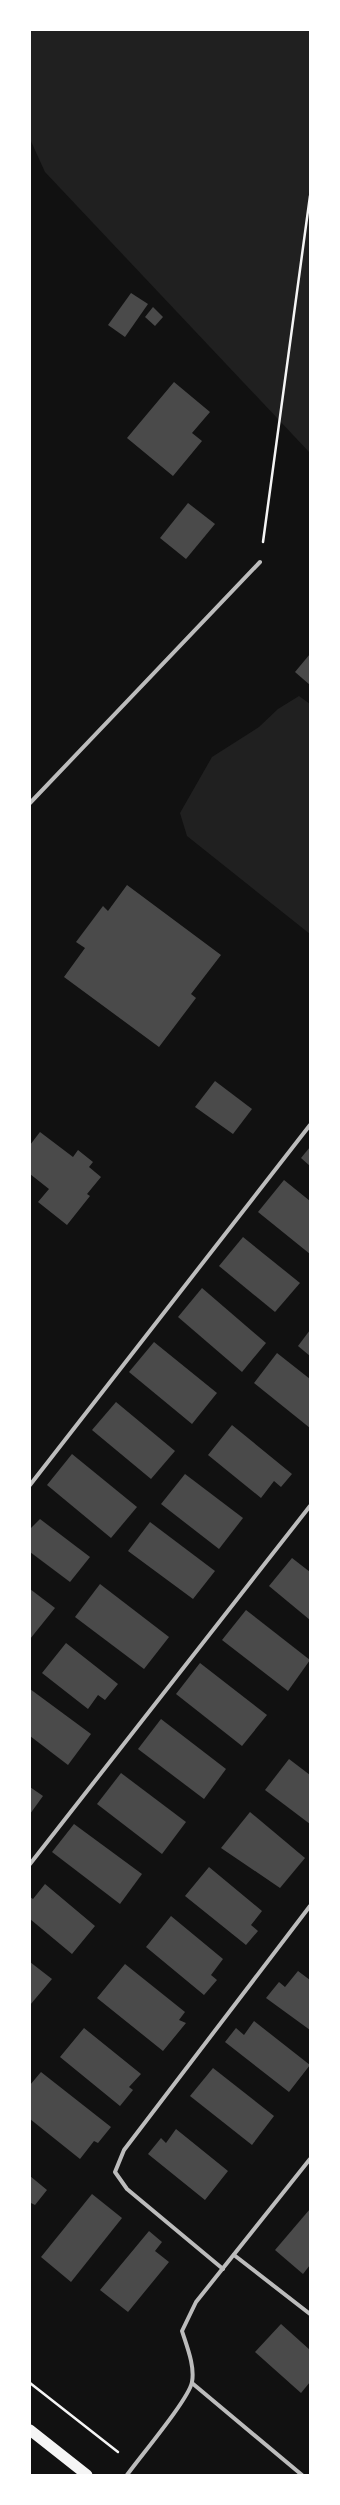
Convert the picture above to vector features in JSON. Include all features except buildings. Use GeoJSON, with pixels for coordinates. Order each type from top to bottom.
{"type":"FeatureCollection","features":[{"type":"Feature","properties":{"kind":"highway"},"geometry":{"type":"LineString","coordinates":[[30,2430],[87,2475]]}},
{"type":"Feature","properties":{"kind":"street"},"geometry":{"type":"LineString","coordinates":[[30,803],[260,562]]}},
{"type":"Feature","properties":{"kind":"street"},"geometry":{"type":"LineString","coordinates":[[30,1485],[310,1125]]}},
{"type":"Feature","properties":{"kind":"street"},"geometry":{"type":"LineString","coordinates":[[30,1864],[310,1506]]}},
{"type":"Feature","properties":{"kind":"street"},"geometry":{"type":"LineString","coordinates":[[223,2268],[127,2189],[115,2172],[124,2150],[310,1906]]}},
{"type":"Feature","properties":{"kind":"street"},"geometry":{"type":"LineString","coordinates":[[127,2475],[176,2410],[192,2383],[190,2356],[182,2331],[196,2302],[310,2159]]}},
{"type":"Feature","properties":{"kind":"street"},"geometry":{"type":"LineString","coordinates":[[234,2255],[310,2314]]}},
{"type":"Feature","properties":{"kind":"street"},"geometry":{"type":"LineString","coordinates":[[192,2383],[302,2475]]}},
{"type":"Feature","properties":{"kind":"path"},"geometry":{"type":"LineString","coordinates":[[260,562],[310,196]]}},
{"type":"Feature","properties":{"kind":"path"},"geometry":{"type":"LineString","coordinates":[[30,2383],[134,2465]]}},
{"type":"Feature","properties":{"kind":"shaded area"},"geometry":{"type":"Polygon","coordinates":[[[30,30],[310,30],[310,453],[45,172],[30,139],[30,30]]]}},
{"type":"Feature","properties":{"kind":"shaded area"},"geometry":{"type":"Polygon","coordinates":[[[299,696],[310,704],[310,934],[187,836],[180,813],[212,757],[259,727],[278,709],[299,696]]]}}]}
